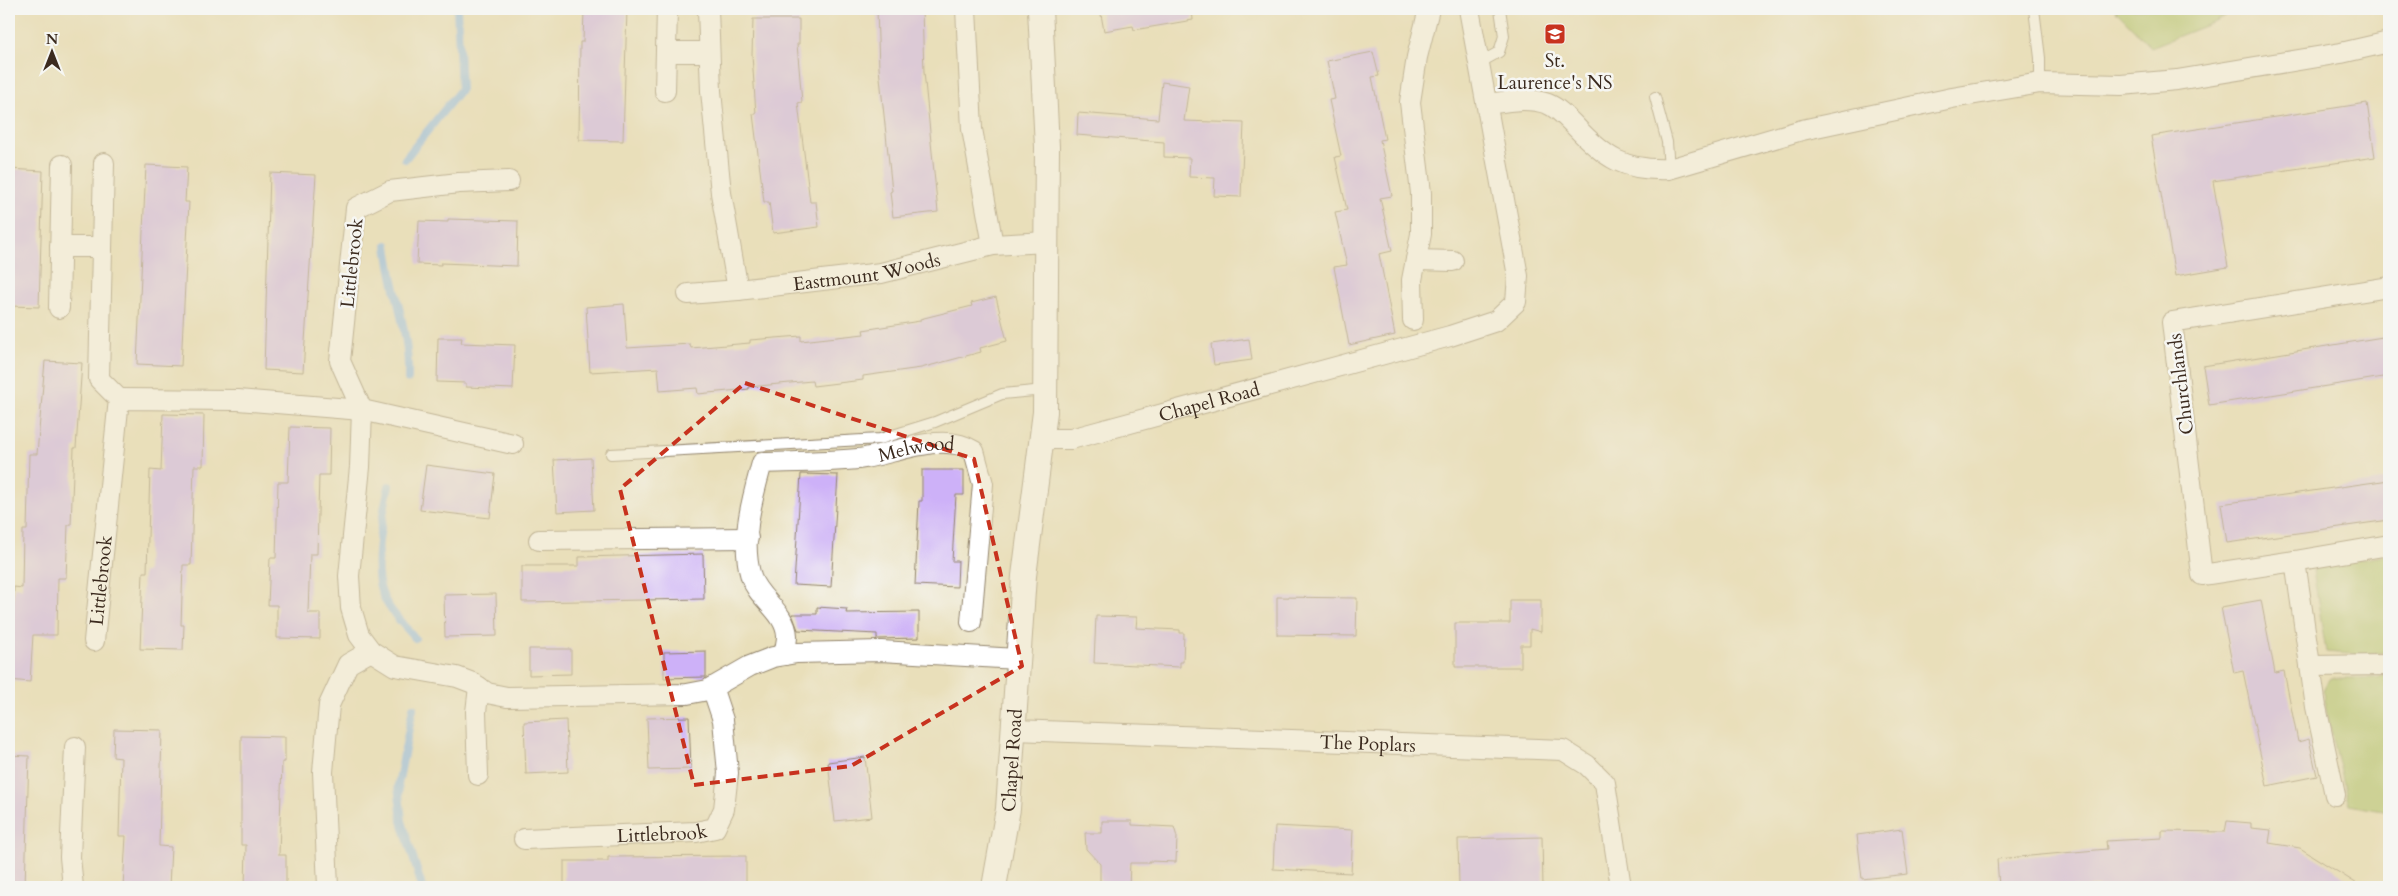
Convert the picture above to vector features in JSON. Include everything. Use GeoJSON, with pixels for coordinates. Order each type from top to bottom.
{"type":"FeatureCollection","features":[{"type":"Feature","properties":{"kind":"street"},"geometry":{"type":"LineString","coordinates":[[665,91],[667,9]]}},
{"type":"Feature","properties":{"kind":"street"},"geometry":{"type":"LineString","coordinates":[[708,9],[721,192],[738,290]]}},
{"type":"Feature","properties":{"kind":"street"},"geometry":{"type":"LineString","coordinates":[[966,9],[972,129],[994,246]]}},
{"type":"Feature","properties":{"kind":"street"},"geometry":{"type":"LineString","coordinates":[[1040,9],[1047,148],[1043,439]]}},
{"type":"Feature","properties":{"kind":"street"},"geometry":{"type":"LineString","coordinates":[[1413,320],[1412,280],[1421,234],[1421,193],[1410,102],[1417,57],[1429,9]]}},
{"type":"Feature","properties":{"kind":"street","name":"Chapel Road"},"geometry":{"type":"LineString","coordinates":[[994,887],[1008,809],[1024,576],[1043,439],[1070,439],[1450,336],[1496,321],[1516,302],[1518,276],[1468,9]]}},
{"type":"Feature","properties":{"kind":"street"},"geometry":{"type":"LineString","coordinates":[[1487,104],[1515,100],[1532,100],[1550,105],[1605,155],[1625,164],[1646,170],[1669,168],[1855,117],[2040,83],[2121,85],[2176,80],[2341,53],[2389,42]]}},
{"type":"Feature","properties":{"kind":"street"},"geometry":{"type":"LineString","coordinates":[[667,52],[710,52]]}},
{"type":"Feature","properties":{"kind":"street"},"geometry":{"type":"LineString","coordinates":[[104,163],[99,379],[119,399],[238,400],[362,410],[513,444]]}},
{"type":"Feature","properties":{"kind":"street"},"geometry":{"type":"LineString","coordinates":[[59,308],[62,165]]}},
{"type":"Feature","properties":{"kind":"street","name":"Littlebrook"},"geometry":{"type":"LineString","coordinates":[[509,181],[459,183],[390,191],[356,208],[340,361],[362,410],[360,467],[349,576],[351,608],[359,635],[371,651],[396,666],[457,677],[479,687],[487,693],[507,697],[687,694],[712,688],[750,666],[773,657],[822,651],[881,651],[1017,659]]}},
{"type":"Feature","properties":{"kind":"street","name":"Eastmount Woods"},"geometry":{"type":"LineString","coordinates":[[688,294],[881,273],[1014,242],[1047,242]]}},
{"type":"Feature","properties":{"kind":"street"},"geometry":{"type":"LineString","coordinates":[[60,247],[102,247]]}},
{"type":"Feature","properties":{"kind":"street"},"geometry":{"type":"LineString","coordinates":[[1416,260],[1453,261]]}},
{"type":"Feature","properties":{"kind":"street","name":"Churchlands"},"geometry":{"type":"LineString","coordinates":[[2295,561],[2202,575],[2172,322],[2389,287]]}},
{"type":"Feature","properties":{"kind":"street","name":"Littlebrook"},"geometry":{"type":"LineString","coordinates":[[94,641],[119,399]]}},
{"type":"Feature","properties":{"kind":"street","name":"Melwood"},"geometry":{"type":"LineString","coordinates":[[784,655],[787,634],[778,614],[761,596],[751,578],[747,556],[748,516],[762,463],[860,458],[935,444],[965,445],[974,451],[983,484],[971,622]]}},
{"type":"Feature","properties":{"kind":"street"},"geometry":{"type":"LineString","coordinates":[[539,540],[748,538]]}},
{"type":"Feature","properties":{"kind":"street"},"geometry":{"type":"LineString","coordinates":[[2335,795],[2316,706],[2295,561],[2389,545]]}},
{"type":"Feature","properties":{"kind":"street"},"geometry":{"type":"LineString","coordinates":[[328,887],[323,772],[329,705],[348,664],[371,651]]}},
{"type":"Feature","properties":{"kind":"street"},"geometry":{"type":"LineString","coordinates":[[2310,666],[2389,665]]}},
{"type":"Feature","properties":{"kind":"street"},"geometry":{"type":"LineString","coordinates":[[478,775],[476,712],[479,687]]}},
{"type":"Feature","properties":{"kind":"street","name":"Littlebrook"},"geometry":{"type":"LineString","coordinates":[[524,839],[696,832],[715,828],[724,810],[728,773],[723,720],[712,688]]}},
{"type":"Feature","properties":{"kind":"street","name":"The Poplars"},"geometry":{"type":"LineString","coordinates":[[1014,730],[1563,750],[1587,765],[1605,783],[1621,887]]}},
{"type":"Feature","properties":{"kind":"street"},"geometry":{"type":"LineString","coordinates":[[73,887],[70,857],[75,747]]}},
{"type":"Feature","properties":{"kind":"lane"},"geometry":{"type":"LineString","coordinates":[[1479,64],[1499,52],[1504,36],[1500,9]]}},
{"type":"Feature","properties":{"kind":"lane"},"geometry":{"type":"LineString","coordinates":[[2034,9],[2040,58],[2040,83]]}},
{"type":"Feature","properties":{"kind":"lane"},"geometry":{"type":"LineString","coordinates":[[1655,97],[1667,142],[1669,168]]}},
{"type":"Feature","properties":{"kind":"lane"},"geometry":{"type":"LineString","coordinates":[[611,454],[880,438],[935,422],[1002,394],[1045,390]]}},
{"type":"Feature","properties":{"kind":"highlighted area"},"geometry":{"type":"Polygon","coordinates":[[[745,383],[974,459],[1022,666],[851,766],[694,785],[620,489],[745,383]]]}},
{"type":"Feature","properties":{"kind":"green space"},"geometry":{"type":"Polygon","coordinates":[[[2114,9],[2237,9],[2215,22],[2151,47],[2114,9]]]}},
{"type":"Feature","properties":{"kind":"green space"},"geometry":{"type":"Polygon","coordinates":[[[2389,554],[2389,652],[2362,655],[2326,652],[2313,570],[2322,565],[2389,554]]]}},
{"type":"Feature","properties":{"kind":"green space"},"geometry":{"type":"Polygon","coordinates":[[[2385,675],[2389,677],[2389,812],[2349,805],[2323,690],[2331,678],[2375,678],[2385,675]]]}},
{"type":"Feature","properties":{"kind":"building"},"geometry":{"type":"Polygon","coordinates":[[[584,9],[627,9],[623,141],[579,140],[580,42],[583,42],[584,9]]]}},
{"type":"Feature","properties":{"kind":"building"},"geometry":{"type":"Polygon","coordinates":[[[877,9],[922,9],[924,72],[938,212],[893,217],[879,68],[877,9]]]}},
{"type":"Feature","properties":{"kind":"building"},"geometry":{"type":"Polygon","coordinates":[[[1100,9],[1192,9],[1193,20],[1134,30],[1133,26],[1104,31],[1100,9]]]}},
{"type":"Feature","properties":{"kind":"building"},"geometry":{"type":"Polygon","coordinates":[[[753,19],[799,19],[799,44],[797,44],[802,102],[798,103],[810,202],[816,202],[819,227],[773,233],[769,202],[764,202],[753,114],[756,114],[752,55],[753,19]]]}},
{"type":"Feature","properties":{"kind":"building"},"geometry":{"type":"Polygon","coordinates":[[[1373,52],[1379,76],[1372,77],[1385,139],[1380,140],[1392,196],[1380,198],[1392,251],[1379,254],[1395,335],[1349,345],[1334,267],[1347,265],[1335,212],[1347,210],[1335,157],[1341,156],[1329,100],[1335,99],[1327,61],[1373,52]]]}},
{"type":"Feature","properties":{"kind":"building"},"geometry":{"type":"Polygon","coordinates":[[[1162,82],[1189,86],[1184,121],[1244,123],[1241,197],[1214,196],[1215,178],[1189,177],[1190,158],[1164,157],[1164,142],[1077,135],[1078,113],[1158,119],[1162,82]]]}},
{"type":"Feature","properties":{"kind":"building"},"geometry":{"type":"Polygon","coordinates":[[[2367,103],[2375,157],[2213,181],[2228,267],[2175,276],[2151,136],[2367,103]]]}},
{"type":"Feature","properties":{"kind":"building"},"geometry":{"type":"Polygon","coordinates":[[[146,165],[187,167],[185,202],[189,202],[181,366],[137,364],[146,165]]]}},
{"type":"Feature","properties":{"kind":"building"},"geometry":{"type":"Polygon","coordinates":[[[9,169],[43,171],[39,307],[9,306],[9,169]]]}},
{"type":"Feature","properties":{"kind":"building"},"geometry":{"type":"Polygon","coordinates":[[[270,173],[316,175],[303,372],[264,370],[270,173]]]}},
{"type":"Feature","properties":{"kind":"building"},"geometry":{"type":"Polygon","coordinates":[[[448,219],[518,221],[517,266],[417,264],[419,221],[448,222],[448,219]]]}},
{"type":"Feature","properties":{"kind":"building"},"geometry":{"type":"Polygon","coordinates":[[[996,297],[1007,341],[980,348],[981,352],[921,368],[863,376],[863,380],[813,386],[812,381],[698,394],[697,388],[660,391],[658,368],[590,372],[586,307],[624,304],[627,348],[690,344],[691,348],[750,343],[750,340],[801,336],[801,341],[864,334],[863,330],[920,321],[920,319],[972,306],[971,303],[996,297]]]}},
{"type":"Feature","properties":{"kind":"building"},"geometry":{"type":"Polygon","coordinates":[[[2389,336],[2389,376],[2209,405],[2203,366],[2389,336]]]}},
{"type":"Feature","properties":{"kind":"building"},"geometry":{"type":"Polygon","coordinates":[[[438,338],[462,338],[461,343],[515,345],[513,389],[466,387],[466,383],[437,382],[438,338]]]}},
{"type":"Feature","properties":{"kind":"building"},"geometry":{"type":"Polygon","coordinates":[[[1249,339],[1252,360],[1214,365],[1211,344],[1249,339]]]}},
{"type":"Feature","properties":{"kind":"building"},"geometry":{"type":"Polygon","coordinates":[[[45,361],[82,363],[76,448],[74,448],[71,525],[68,525],[66,578],[58,578],[57,635],[33,635],[30,682],[9,680],[9,642],[12,642],[14,587],[22,588],[23,530],[27,530],[29,454],[37,454],[45,361]]]}},
{"type":"Feature","properties":{"kind":"building"},"geometry":{"type":"Polygon","coordinates":[[[163,414],[204,415],[203,466],[194,466],[191,565],[183,565],[181,625],[184,625],[183,650],[140,649],[143,572],[147,572],[150,470],[161,471],[163,414]]]}},
{"type":"Feature","properties":{"kind":"building"},"geometry":{"type":"Polygon","coordinates":[[[290,427],[330,428],[329,475],[319,475],[317,554],[310,554],[308,613],[320,613],[320,639],[277,638],[277,605],[268,605],[270,558],[276,558],[278,482],[288,482],[290,427]]]}},
{"type":"Feature","properties":{"kind":"building"},"geometry":{"type":"Polygon","coordinates":[[[591,458],[594,510],[557,512],[554,460],[591,458]]]}},
{"type":"Feature","properties":{"kind":"building"},"geometry":{"type":"Polygon","coordinates":[[[426,465],[495,474],[490,518],[420,510],[426,465]]]}},
{"type":"Feature","properties":{"kind":"building"},"geometry":{"type":"Polygon","coordinates":[[[922,470],[964,470],[964,495],[956,495],[952,561],[958,561],[957,587],[915,585],[919,501],[922,501],[922,470]]]}},
{"type":"Feature","properties":{"kind":"building"},"geometry":{"type":"Polygon","coordinates":[[[801,474],[838,475],[831,587],[794,585],[801,474]]]}},
{"type":"Feature","properties":{"kind":"building"},"geometry":{"type":"Polygon","coordinates":[[[2389,480],[2389,520],[2227,543],[2221,504],[2389,480]]]}},
{"type":"Feature","properties":{"kind":"building"},"geometry":{"type":"Polygon","coordinates":[[[703,554],[704,599],[522,602],[522,566],[579,566],[579,557],[703,554]]]}},
{"type":"Feature","properties":{"kind":"building"},"geometry":{"type":"Polygon","coordinates":[[[496,594],[497,636],[445,637],[444,595],[496,594]]]}},
{"type":"Feature","properties":{"kind":"building"},"geometry":{"type":"Polygon","coordinates":[[[1277,597],[1357,598],[1356,636],[1277,635],[1277,597]]]}},
{"type":"Feature","properties":{"kind":"building"},"geometry":{"type":"Polygon","coordinates":[[[1510,600],[1541,600],[1541,632],[1530,629],[1530,645],[1521,645],[1521,667],[1455,667],[1455,623],[1510,623],[1510,600]]]}},
{"type":"Feature","properties":{"kind":"building"},"geometry":{"type":"Polygon","coordinates":[[[2261,600],[2275,673],[2284,671],[2298,742],[2309,739],[2317,776],[2267,786],[2243,671],[2234,673],[2221,607],[2261,600]]]}},
{"type":"Feature","properties":{"kind":"building"},"geometry":{"type":"Polygon","coordinates":[[[817,607],[847,609],[846,613],[919,612],[919,638],[877,639],[877,634],[798,630],[792,614],[817,614],[817,607]]]}},
{"type":"Feature","properties":{"kind":"building"},"geometry":{"type":"Polygon","coordinates":[[[1096,616],[1137,617],[1136,628],[1180,630],[1180,633],[1184,633],[1183,662],[1180,662],[1180,667],[1094,663],[1096,616]]]}},
{"type":"Feature","properties":{"kind":"building"},"geometry":{"type":"Polygon","coordinates":[[[529,649],[571,649],[571,674],[529,675],[529,649]]]}},
{"type":"Feature","properties":{"kind":"building"},"geometry":{"type":"Polygon","coordinates":[[[706,651],[706,677],[664,678],[664,652],[706,651]]]}},
{"type":"Feature","properties":{"kind":"building"},"geometry":{"type":"Polygon","coordinates":[[[689,717],[691,769],[649,770],[647,718],[689,717]]]}},
{"type":"Feature","properties":{"kind":"building"},"geometry":{"type":"Polygon","coordinates":[[[566,720],[568,772],[526,774],[524,722],[566,720]]]}},
{"type":"Feature","properties":{"kind":"building"},"geometry":{"type":"Polygon","coordinates":[[[114,729],[162,730],[159,846],[171,847],[169,887],[123,887],[126,836],[119,836],[121,758],[113,757],[114,729]]]}},
{"type":"Feature","properties":{"kind":"building"},"geometry":{"type":"Polygon","coordinates":[[[241,736],[285,737],[285,762],[282,762],[279,855],[286,855],[286,887],[245,887],[246,845],[241,845],[241,736]]]}},
{"type":"Feature","properties":{"kind":"building"},"geometry":{"type":"Polygon","coordinates":[[[9,755],[29,756],[25,887],[9,887],[9,755]]]}},
{"type":"Feature","properties":{"kind":"building"},"geometry":{"type":"Polygon","coordinates":[[[865,757],[872,817],[835,821],[828,762],[865,757]]]}},
{"type":"Feature","properties":{"kind":"building"},"geometry":{"type":"Polygon","coordinates":[[[1102,821],[1132,821],[1132,825],[1174,827],[1177,837],[1176,862],[1149,861],[1149,863],[1130,863],[1129,887],[1100,886],[1100,864],[1086,849],[1085,833],[1102,833],[1102,821]]]}},
{"type":"Feature","properties":{"kind":"building"},"geometry":{"type":"Polygon","coordinates":[[[2227,821],[2251,823],[2251,828],[2271,830],[2269,843],[2300,848],[2362,887],[2209,887],[2210,885],[2161,884],[2107,887],[1999,887],[1997,859],[2107,849],[2106,841],[2162,838],[2162,831],[2225,832],[2227,821]]]}},
{"type":"Feature","properties":{"kind":"building"},"geometry":{"type":"Polygon","coordinates":[[[1275,826],[1353,830],[1351,873],[1273,869],[1275,826]]]}},
{"type":"Feature","properties":{"kind":"building"},"geometry":{"type":"Polygon","coordinates":[[[1902,829],[1908,874],[1862,879],[1857,835],[1902,829]]]}},
{"type":"Feature","properties":{"kind":"building"},"geometry":{"type":"Polygon","coordinates":[[[1542,837],[1543,887],[1459,887],[1458,839],[1542,837]]]}},
{"type":"Feature","properties":{"kind":"building"},"geometry":{"type":"Polygon","coordinates":[[[746,856],[746,887],[564,887],[564,861],[608,861],[608,857],[746,856]]]}},
{"type":"Feature","properties":{"kind":"waterway"},"geometry":{"type":"LineString","coordinates":[[405,159],[461,89],[457,9]]}},
{"type":"Feature","properties":{"kind":"waterway"},"geometry":{"type":"LineString","coordinates":[[387,245],[404,328],[408,379]]}},
{"type":"Feature","properties":{"kind":"waterway"},"geometry":{"type":"LineString","coordinates":[[389,486],[379,538],[379,579],[383,597],[395,616],[415,638]]}},
{"type":"Feature","properties":{"kind":"waterway"},"geometry":{"type":"LineString","coordinates":[[413,708],[398,785],[402,821],[422,887]]}},
{"type":"Feature","properties":{"kind":"place","name":"St. Laurence's NS"},"geometry":{"type":"Point","coordinates":[1555,34]}}]}
